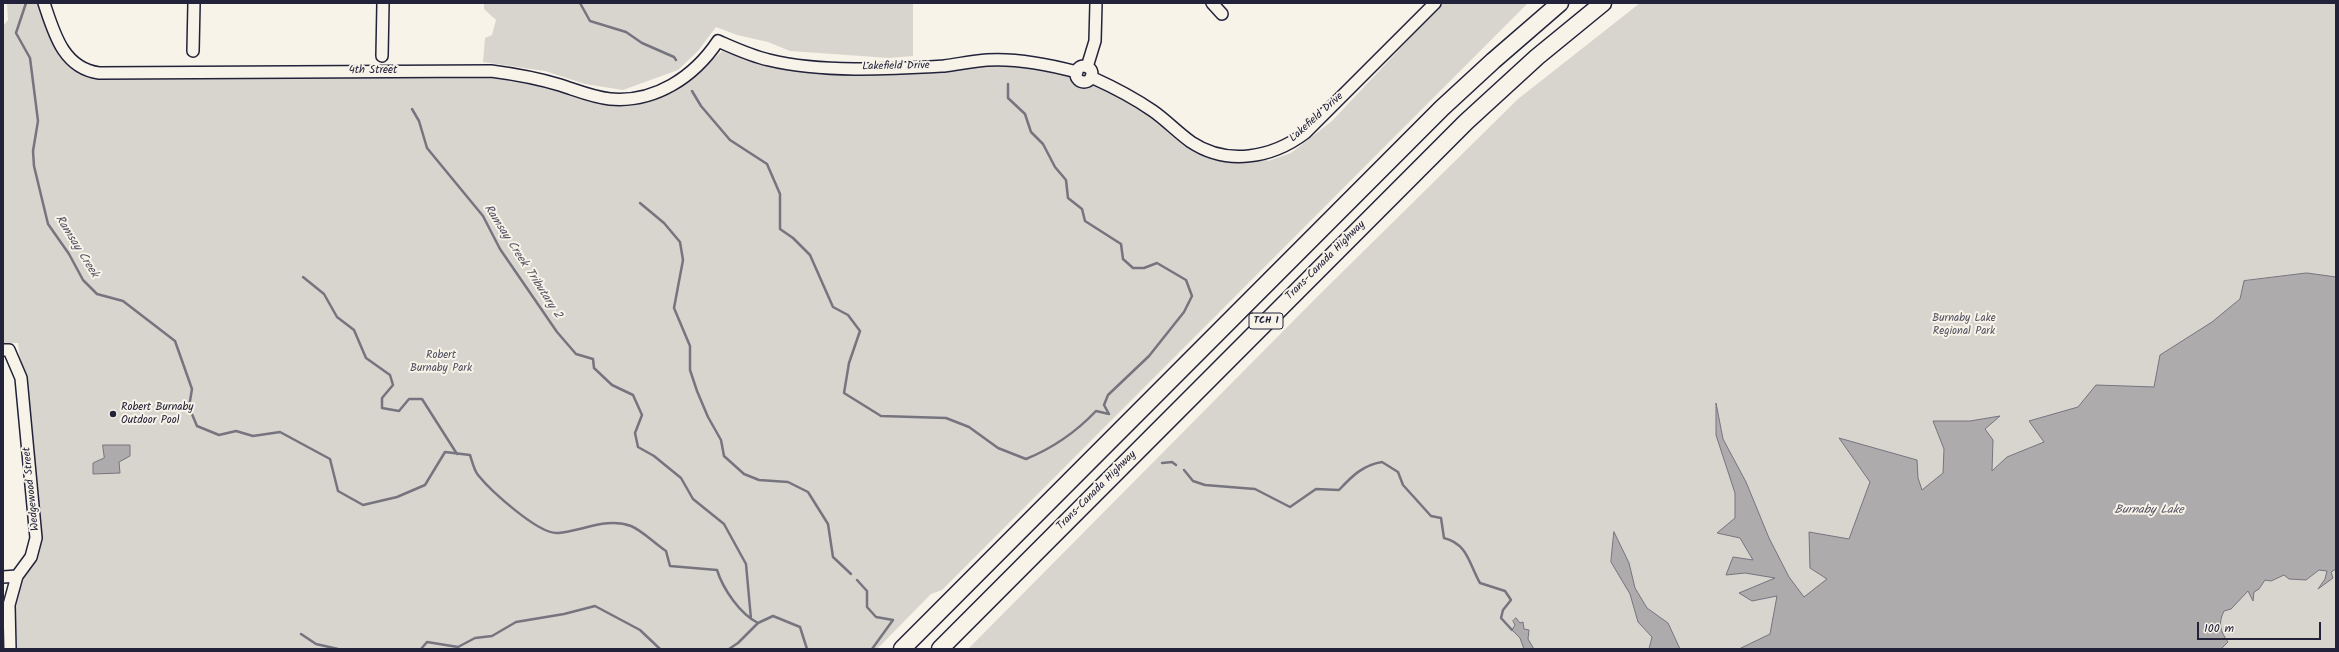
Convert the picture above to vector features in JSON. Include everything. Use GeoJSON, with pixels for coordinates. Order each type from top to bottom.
{"type":"FeatureCollection","features":[{"type":"Feature","properties":{"kind":"highway","name":"TCH 1"},"geometry":{"type":"LineString","coordinates":[[902,649],[1416,134],[1493,61],[1560,3]]}},
{"type":"Feature","properties":{"kind":"highway","name":"Trans-Canada Highway"},"geometry":{"type":"LineString","coordinates":[[940,649],[1466,122],[1537,57],[1603,3]]}},
{"type":"Feature","properties":{"kind":"street","name":"4th Street"},"geometry":{"type":"LineString","coordinates":[[44,3],[60,46],[66,55],[82,68],[99,73],[484,71],[538,79],[587,94],[621,99],[649,94],[675,84],[696,69],[718,41]]}},
{"type":"Feature","properties":{"kind":"street"},"geometry":{"type":"LineString","coordinates":[[193,52],[194,3]]}},
{"type":"Feature","properties":{"kind":"street"},"geometry":{"type":"LineString","coordinates":[[382,56],[383,3]]}},
{"type":"Feature","properties":{"kind":"street"},"geometry":{"type":"LineString","coordinates":[[1089,72],[1095,40],[1096,3]]}},
{"type":"Feature","properties":{"kind":"street"},"geometry":{"type":"LineString","coordinates":[[1212,3],[1222,14]]}},
{"type":"Feature","properties":{"kind":"street","name":"Lakefield Drive"},"geometry":{"type":"LineString","coordinates":[[718,41],[768,60],[805,67],[946,66],[987,60],[1007,60],[1044,64],[1076,72],[1081,67],[1140,102],[1199,146],[1235,156],[1260,154],[1288,145],[1305,133],[1435,3]]}},
{"type":"Feature","properties":{"kind":"street","name":"Wedgewood Street"},"geometry":{"type":"LineString","coordinates":[[6,350],[21,378],[36,538],[31,557],[17,576],[9,605],[10,649]]}},
{"type":"Feature","properties":{"kind":"street"},"geometry":{"type":"LineString","coordinates":[[3,577],[17,576]]}},
{"type":"Feature","properties":{"kind":"green space","name":"Robert Burnaby Park"},"geometry":{"type":"Polygon","coordinates":[[[7,3],[38,3],[57,50],[73,68],[474,75],[538,86],[598,102],[644,102],[665,95],[689,81],[722,51],[771,66],[824,73],[992,66],[1027,67],[1060,73],[1074,78],[1080,83],[1096,85],[1129,101],[1220,159],[1235,162],[1266,159],[1268,161],[1291,153],[1332,121],[1443,3],[1528,3],[942,590],[931,594],[877,649],[14,649],[14,613],[18,586],[35,557],[41,542],[18,343],[3,343],[3,26],[8,20],[7,3]]]}},
{"type":"Feature","properties":{"kind":"green space"},"geometry":{"type":"Polygon","coordinates":[[[484,3],[913,3],[913,56],[889,58],[790,51],[768,42],[737,35],[716,27],[698,51],[678,70],[623,90],[585,84],[545,71],[483,62],[485,38],[492,35],[496,20],[484,9],[484,3]]]}},
{"type":"Feature","properties":{"kind":"green space","name":"Burnaby Lake Regional Park"},"geometry":{"type":"Polygon","coordinates":[[[1640,3],[2336,3],[2336,649],[968,649],[1319,295],[1518,99],[1640,3]]]}},
{"type":"Feature","properties":{"kind":"water","name":"Burnaby Lake"},"geometry":{"type":"Polygon","coordinates":[[[2307,273],[2336,277],[2336,569],[2331,572],[2333,578],[2318,589],[2325,579],[2327,571],[2319,570],[2306,580],[2289,579],[2284,575],[2271,581],[2265,580],[2259,589],[2254,592],[2253,601],[2248,591],[2231,609],[2224,611],[2221,619],[2221,627],[2228,642],[2221,649],[1739,649],[1770,634],[1777,596],[1752,601],[1739,593],[1775,578],[1745,573],[1726,575],[1733,557],[1753,560],[1740,538],[1717,533],[1735,518],[1735,493],[1716,435],[1716,403],[1723,439],[1746,482],[1769,538],[1789,577],[1804,597],[1827,579],[1810,568],[1809,532],[1849,539],[1870,482],[1839,438],[1917,460],[1918,478],[1922,490],[1943,473],[1944,449],[1933,421],[1970,421],[2000,416],[1985,429],[1993,440],[1992,471],[2007,457],[2044,442],[2029,421],[2078,407],[2096,385],[2154,387],[2160,355],[2212,322],[2240,299],[2244,281],[2307,273]]]}},
{"type":"Feature","properties":{"kind":"water"},"geometry":{"type":"Polygon","coordinates":[[[103,445],[130,445],[130,456],[119,462],[120,473],[93,474],[93,463],[104,458],[103,445]]]}},
{"type":"Feature","properties":{"kind":"water"},"geometry":{"type":"Polygon","coordinates":[[[1614,532],[1629,563],[1635,588],[1647,608],[1668,623],[1680,649],[1649,649],[1652,637],[1638,622],[1630,594],[1611,562],[1614,532]]]}},
{"type":"Feature","properties":{"kind":"water"},"geometry":{"type":"Polygon","coordinates":[[[1516,618],[1520,623],[1523,622],[1524,629],[1529,630],[1528,639],[1534,649],[1524,649],[1520,638],[1512,630],[1515,625],[1513,621],[1516,618]]]}},
{"type":"Feature","properties":{"kind":"waterway","name":"Ramsay Creek"},"geometry":{"type":"LineString","coordinates":[[26,3],[16,33],[30,58],[38,121],[33,151],[34,166],[48,224],[69,254],[83,280],[97,294],[123,301],[175,341],[192,389],[189,407],[197,426],[219,435],[236,431],[253,436],[280,432],[330,459],[338,491],[363,505],[397,497],[425,485],[445,452],[470,455],[475,471],[484,482],[515,510],[539,527],[550,532],[558,533],[594,525],[613,523],[631,526],[666,551],[670,566],[717,570],[728,593],[751,619],[758,623],[773,616],[800,627],[807,649]]}},
{"type":"Feature","properties":{"kind":"waterway"},"geometry":{"type":"LineString","coordinates":[[580,3],[590,21],[626,32],[642,43],[674,57],[676,60]]}},
{"type":"Feature","properties":{"kind":"waterway"},"geometry":{"type":"LineString","coordinates":[[1008,84],[1008,98],[1025,114],[1031,132],[1043,144],[1055,167],[1066,180],[1068,198],[1082,209],[1085,221],[1121,244],[1123,259],[1133,268],[1144,268],[1157,263],[1186,280],[1192,296],[1184,312],[1149,356],[1108,395],[1104,405],[1109,414]]}},
{"type":"Feature","properties":{"kind":"waterway"},"geometry":{"type":"LineString","coordinates":[[692,91],[701,106],[730,140],[767,164],[780,194],[780,229],[793,238],[810,255],[833,307],[848,315],[860,331],[849,363],[844,393],[881,416],[946,418],[969,427],[998,448],[1026,459],[1046,450],[1064,439],[1096,411],[1109,414]]}},
{"type":"Feature","properties":{"kind":"waterway","name":"Ramsay Creek Tributary 2"},"geometry":{"type":"LineString","coordinates":[[412,109],[419,121],[427,148],[483,216],[500,249],[557,332],[576,354],[593,359],[594,368],[612,385],[633,395],[642,415],[635,433],[638,447],[654,456],[681,478],[693,499],[724,524],[746,564],[751,619]]}},
{"type":"Feature","properties":{"kind":"waterway"},"geometry":{"type":"LineString","coordinates":[[640,203],[664,223],[680,242],[683,260],[674,308],[690,346],[690,370],[697,391],[708,417],[721,440],[724,456],[744,474],[759,480],[788,482],[808,492],[828,524],[833,557],[851,574]]}},
{"type":"Feature","properties":{"kind":"waterway"},"geometry":{"type":"LineString","coordinates":[[303,277],[324,294],[337,317],[354,330],[366,358],[390,375],[393,385],[382,398],[382,408],[399,411],[409,399],[422,399],[457,454]]}},
{"type":"Feature","properties":{"kind":"waterway"},"geometry":{"type":"LineString","coordinates":[[1162,463],[1172,462],[1176,465]]}},
{"type":"Feature","properties":{"kind":"waterway"},"geometry":{"type":"LineString","coordinates":[[1184,470],[1193,481],[1205,485],[1255,489],[1290,507],[1316,489],[1339,490],[1363,468],[1382,462],[1398,472],[1403,485],[1431,516],[1441,518],[1444,538],[1452,541],[1463,550],[1480,583],[1505,591],[1511,600],[1503,610],[1501,618],[1512,630]]}},
{"type":"Feature","properties":{"kind":"waterway"},"geometry":{"type":"LineString","coordinates":[[857,580],[867,591],[867,607],[876,617],[893,620],[872,649]]}},
{"type":"Feature","properties":{"kind":"waterway"},"geometry":{"type":"LineString","coordinates":[[421,649],[427,642],[458,647],[475,638],[492,636],[516,622],[564,614],[595,606],[640,630],[660,649]]}},
{"type":"Feature","properties":{"kind":"waterway"},"geometry":{"type":"LineString","coordinates":[[729,649],[738,643],[758,623]]}},
{"type":"Feature","properties":{"kind":"waterway"},"geometry":{"type":"LineString","coordinates":[[301,634],[316,644],[338,649]]}},
{"type":"Feature","properties":{"kind":"place","name":"Robert Burnaby Outdoor Pool"},"geometry":{"type":"Point","coordinates":[113,414]}}]}
